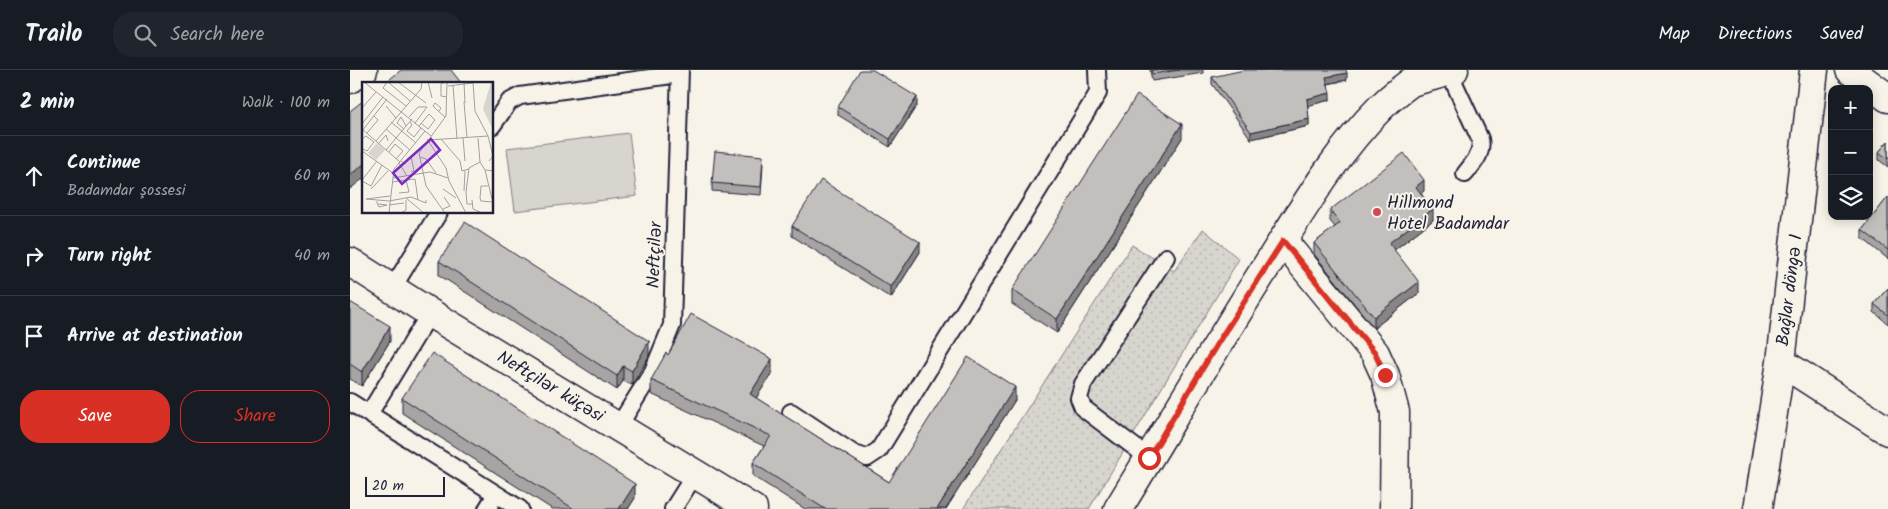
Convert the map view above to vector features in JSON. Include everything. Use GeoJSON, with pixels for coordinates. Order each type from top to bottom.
{"type":"FeatureCollection","features":[{"type":"Feature","properties":{"kind":"street"},"geometry":{"type":"LineString","coordinates":[[350,79],[363,70]]}},
{"type":"Feature","properties":{"kind":"street","name":"Bağlar döngə 1"},"geometry":{"type":"LineString","coordinates":[[1758,509],[1780,362],[1814,70]]}},
{"type":"Feature","properties":{"kind":"street"},"geometry":{"type":"LineString","coordinates":[[1850,70],[1888,98]]}},
{"type":"Feature","properties":{"kind":"street"},"geometry":{"type":"LineString","coordinates":[[1118,509],[1217,344],[1320,184],[1356,135],[1382,106],[1429,73]]}},
{"type":"Feature","properties":{"kind":"street"},"geometry":{"type":"LineString","coordinates":[[1283,241],[1375,353],[1385,375],[1394,412],[1394,509]]}},
{"type":"Feature","properties":{"kind":"street","name":"Neftçilər küçəsi"},"geometry":{"type":"LineString","coordinates":[[350,262],[430,314],[753,509]]}},
{"type":"Feature","properties":{"kind":"street"},"geometry":{"type":"LineString","coordinates":[[1780,362],[1888,431]]}},
{"type":"Feature","properties":{"kind":"lane"},"geometry":{"type":"LineString","coordinates":[[791,412],[854,454],[867,458],[878,450],[1098,94],[1098,70]]}},
{"type":"Feature","properties":{"kind":"lane"},"geometry":{"type":"LineString","coordinates":[[494,123],[509,102],[520,96],[680,72]]}},
{"type":"Feature","properties":{"kind":"lane","name":"Neftçilər"},"geometry":{"type":"LineString","coordinates":[[618,427],[652,371],[672,324],[680,72]]}},
{"type":"Feature","properties":{"kind":"lane"},"geometry":{"type":"LineString","coordinates":[[1429,73],[1480,138],[1480,155],[1465,174]]}},
{"type":"Feature","properties":{"kind":"lane"},"geometry":{"type":"LineString","coordinates":[[392,289],[438,214]]}},
{"type":"Feature","properties":{"kind":"lane"},"geometry":{"type":"LineString","coordinates":[[1149,458],[1083,408],[1079,398],[1083,384],[1166,257]]}},
{"type":"Feature","properties":{"kind":"lane"},"geometry":{"type":"LineString","coordinates":[[369,414],[430,314]]}},
{"type":"Feature","properties":{"kind":"lane"},"geometry":{"type":"LineString","coordinates":[[350,402],[520,509]]}},
{"type":"Feature","properties":{"kind":"lane"},"geometry":{"type":"LineString","coordinates":[[672,509],[695,474]]}},
{"type":"Feature","properties":{"kind":"lane"},"geometry":{"type":"LineString","coordinates":[[487,509],[496,494]]}},
{"type":"Feature","properties":{"kind":"shaded area"},"geometry":{"type":"Polygon","coordinates":[[[629,133],[637,196],[515,211],[507,148],[629,133]]]}},
{"type":"Feature","properties":{"kind":"shaded area"},"geometry":{"type":"Polygon","coordinates":[[[1203,229],[1239,259],[1089,509],[963,509],[1132,245],[1174,271],[1203,229]]]}},
{"type":"Feature","properties":{"kind":"building"},"geometry":{"type":"Polygon","coordinates":[[[401,70],[451,70],[460,82],[386,82],[401,70]]]}},
{"type":"Feature","properties":{"kind":"building"},"geometry":{"type":"Polygon","coordinates":[[[860,70],[873,70],[917,97],[890,139],[838,107],[860,70]]]}},
{"type":"Feature","properties":{"kind":"building"},"geometry":{"type":"Polygon","coordinates":[[[1152,70],[1180,70],[1152,74],[1152,70]]]}},
{"type":"Feature","properties":{"kind":"building"},"geometry":{"type":"Polygon","coordinates":[[[1244,70],[1346,70],[1347,73],[1326,77],[1330,93],[1307,99],[1309,119],[1251,132],[1212,77],[1244,70]]]}},
{"type":"Feature","properties":{"kind":"building"},"geometry":{"type":"Polygon","coordinates":[[[1137,95],[1182,124],[1057,319],[1012,290],[1137,95]]]}},
{"type":"Feature","properties":{"kind":"building"},"geometry":{"type":"Polygon","coordinates":[[[362,102],[362,166],[350,175],[350,111],[362,102]]]}},
{"type":"Feature","properties":{"kind":"building"},"geometry":{"type":"Polygon","coordinates":[[[1888,141],[1888,159],[1879,152],[1888,141]]]}},
{"type":"Feature","properties":{"kind":"building"},"geometry":{"type":"Polygon","coordinates":[[[715,151],[763,156],[761,187],[712,183],[715,151]]]}},
{"type":"Feature","properties":{"kind":"building"},"geometry":{"type":"Polygon","coordinates":[[[1404,153],[1424,180],[1416,187],[1433,209],[1389,243],[1419,282],[1374,317],[1314,243],[1340,223],[1330,210],[1404,153]]]}},
{"type":"Feature","properties":{"kind":"building"},"geometry":{"type":"Polygon","coordinates":[[[821,180],[920,242],[891,287],[792,226],[821,180]]]}},
{"type":"Feature","properties":{"kind":"building"},"geometry":{"type":"Polygon","coordinates":[[[1888,197],[1888,250],[1862,230],[1870,220],[1873,220],[1873,216],[1888,197]]]}},
{"type":"Feature","properties":{"kind":"building"},"geometry":{"type":"Polygon","coordinates":[[[465,222],[649,341],[632,371],[623,366],[617,376],[439,261],[465,222]]]}},
{"type":"Feature","properties":{"kind":"building"},"geometry":{"type":"Polygon","coordinates":[[[1888,288],[1888,315],[1874,304],[1888,288]]]}},
{"type":"Feature","properties":{"kind":"building"},"geometry":{"type":"Polygon","coordinates":[[[350,302],[390,326],[362,372],[350,364],[350,302]]]}},
{"type":"Feature","properties":{"kind":"building"},"geometry":{"type":"Polygon","coordinates":[[[691,314],[772,359],[750,394],[889,482],[968,357],[1015,387],[937,509],[825,509],[753,463],[771,436],[651,380],[666,353],[668,355],[691,314]]]}},
{"type":"Feature","properties":{"kind":"building"},"geometry":{"type":"Polygon","coordinates":[[[432,353],[635,484],[619,509],[574,509],[402,398],[432,353]]]}},
{"type":"Feature","properties":{"kind":"place","name":"Hillmond Hotel Badamdar"},"geometry":{"type":"Point","coordinates":[1377,212]}},
{"type":"Feature","properties":{"kind":"route"},"geometry":{"type":"LineString","coordinates":[[1149,458],[1217,344],[1283,241],[1375,353],[1385,375]]}}]}
